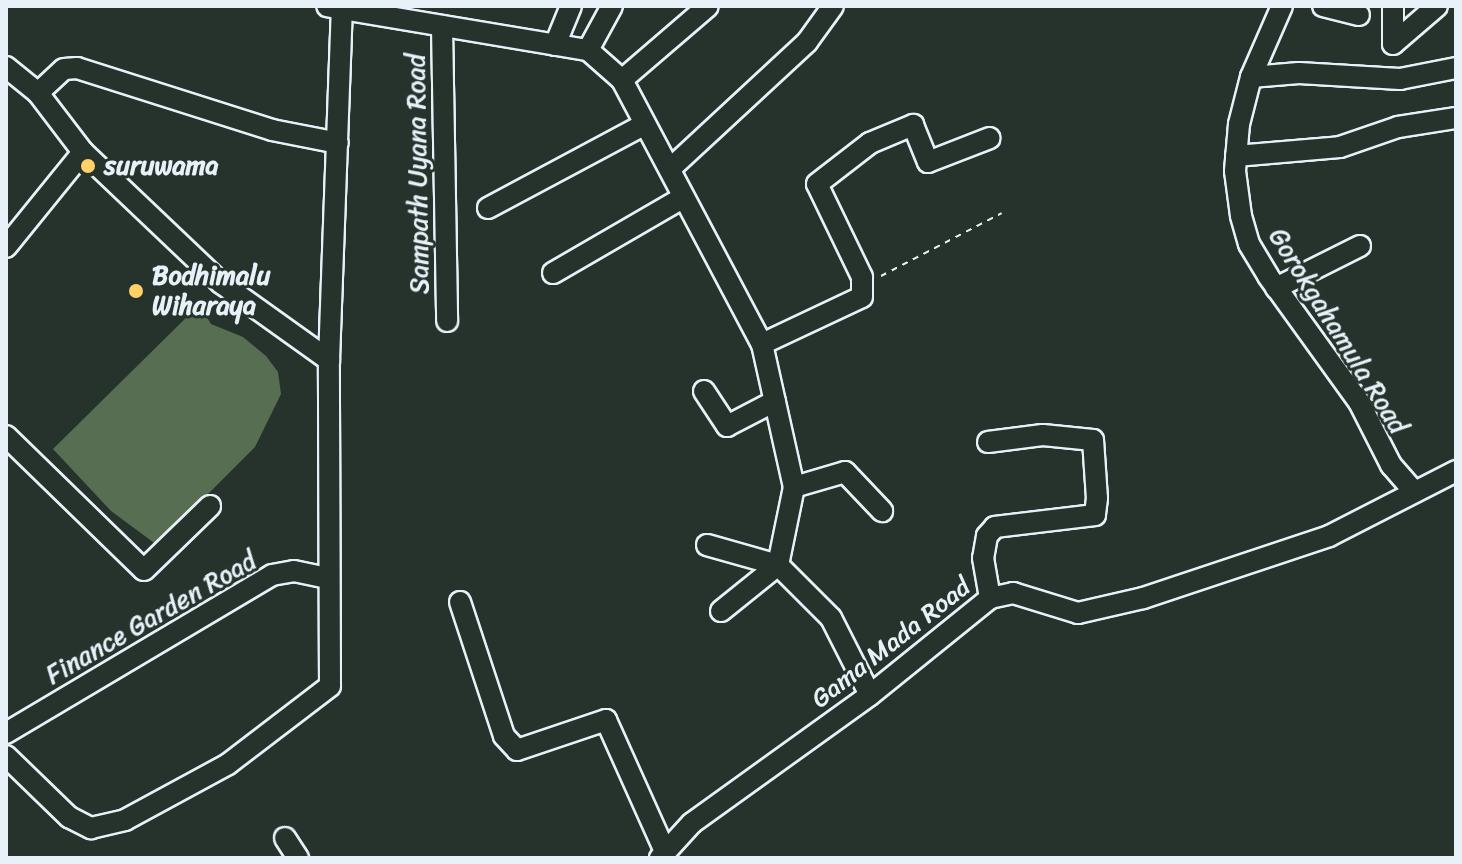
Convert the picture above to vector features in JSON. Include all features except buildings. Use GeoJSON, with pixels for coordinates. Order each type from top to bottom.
{"type":"FeatureCollection","features":[{"type":"Feature","properties":{"kind":"street"},"geometry":{"type":"LineString","coordinates":[[555,45],[571,6]]}},
{"type":"Feature","properties":{"kind":"street"},"geometry":{"type":"LineString","coordinates":[[588,50],[612,6]]}},
{"type":"Feature","properties":{"kind":"street"},"geometry":{"type":"LineString","coordinates":[[622,80],[708,6]]}},
{"type":"Feature","properties":{"kind":"street"},"geometry":{"type":"LineString","coordinates":[[670,169],[807,42],[833,6]]}},
{"type":"Feature","properties":{"kind":"street","name":"Gorokgahamula Road"},"geometry":{"type":"LineString","coordinates":[[1282,6],[1251,77],[1236,156],[1249,244],[1276,288],[1359,402],[1391,465],[1414,491]]}},
{"type":"Feature","properties":{"kind":"street"},"geometry":{"type":"LineString","coordinates":[[1323,6],[1359,15]]}},
{"type":"Feature","properties":{"kind":"street"},"geometry":{"type":"LineString","coordinates":[[1393,6],[1393,44],[1437,6]]}},
{"type":"Feature","properties":{"kind":"street"},"geometry":{"type":"LineString","coordinates":[[6,756],[69,817],[91,828],[125,820],[228,764],[330,686],[327,578],[329,360],[338,143],[334,7],[588,50],[622,80],[762,344],[794,487],[778,565],[721,611]]}},
{"type":"Feature","properties":{"kind":"street","name":"Sampath Uyana Road"},"geometry":{"type":"LineString","coordinates":[[442,26],[447,321]]}},
{"type":"Feature","properties":{"kind":"street"},"geometry":{"type":"LineString","coordinates":[[6,67],[38,93],[83,152],[221,283],[329,360]]}},
{"type":"Feature","properties":{"kind":"street"},"geometry":{"type":"LineString","coordinates":[[38,93],[64,69],[77,68],[272,130],[338,143]]}},
{"type":"Feature","properties":{"kind":"street"},"geometry":{"type":"LineString","coordinates":[[1251,77],[1299,73],[1400,79],[1456,68]]}},
{"type":"Feature","properties":{"kind":"street"},"geometry":{"type":"LineString","coordinates":[[1236,156],[1340,147],[1398,127],[1456,118]]}},
{"type":"Feature","properties":{"kind":"street"},"geometry":{"type":"LineString","coordinates":[[488,208],[645,124]]}},
{"type":"Feature","properties":{"kind":"street"},"geometry":{"type":"LineString","coordinates":[[762,344],[851,306],[862,297],[862,284],[817,184],[870,143],[913,125],[928,162],[990,138]]}},
{"type":"Feature","properties":{"kind":"street"},"geometry":{"type":"LineString","coordinates":[[6,247],[83,152]]}},
{"type":"Feature","properties":{"kind":"street"},"geometry":{"type":"LineString","coordinates":[[553,273],[684,197]]}},
{"type":"Feature","properties":{"kind":"street"},"geometry":{"type":"LineString","coordinates":[[1276,288],[1360,246]]}},
{"type":"Feature","properties":{"kind":"street"},"geometry":{"type":"LineString","coordinates":[[704,391],[727,426],[775,401]]}},
{"type":"Feature","properties":{"kind":"street"},"geometry":{"type":"LineString","coordinates":[[988,442],[1043,435],[1093,440],[1097,498],[1095,515],[995,527],[987,536],[983,558],[990,598]]}},
{"type":"Feature","properties":{"kind":"street"},"geometry":{"type":"LineString","coordinates":[[6,436],[144,570],[210,506]]}},
{"type":"Feature","properties":{"kind":"street","name":"Gama Mada Road"},"geometry":{"type":"LineString","coordinates":[[662,854],[704,814],[870,695],[990,598],[1013,593],[1078,613],[1143,598],[1329,536],[1456,471]]}},
{"type":"Feature","properties":{"kind":"street"},"geometry":{"type":"LineString","coordinates":[[794,487],[845,472],[882,511]]}},
{"type":"Feature","properties":{"kind":"street"},"geometry":{"type":"LineString","coordinates":[[707,545],[778,565],[831,618],[870,695]]}},
{"type":"Feature","properties":{"kind":"street","name":"Finance Garden Road"},"geometry":{"type":"LineString","coordinates":[[6,733],[272,575],[294,571],[327,578]]}},
{"type":"Feature","properties":{"kind":"street"},"geometry":{"type":"LineString","coordinates":[[460,602],[504,736],[517,750],[606,720],[662,854]]}},
{"type":"Feature","properties":{"kind":"street"},"geometry":{"type":"LineString","coordinates":[[182,629],[186,641],[230,611]]}},
{"type":"Feature","properties":{"kind":"street"},"geometry":{"type":"LineString","coordinates":[[285,838],[298,858]]}},
{"type":"Feature","properties":{"kind":"path"},"geometry":{"type":"LineString","coordinates":[[862,284],[1002,213]]}},
{"type":"Feature","properties":{"kind":"green space"},"geometry":{"type":"Polygon","coordinates":[[[199,305],[211,324],[243,337],[266,356],[278,372],[281,394],[255,447],[157,545],[111,511],[53,449],[199,305]]]}},
{"type":"Feature","properties":{"kind":"place","name":"suruwama"},"geometry":{"type":"Point","coordinates":[88,166]}},
{"type":"Feature","properties":{"kind":"place","name":"Bodhimalu Wiharaya"},"geometry":{"type":"Point","coordinates":[136,291]}}]}
